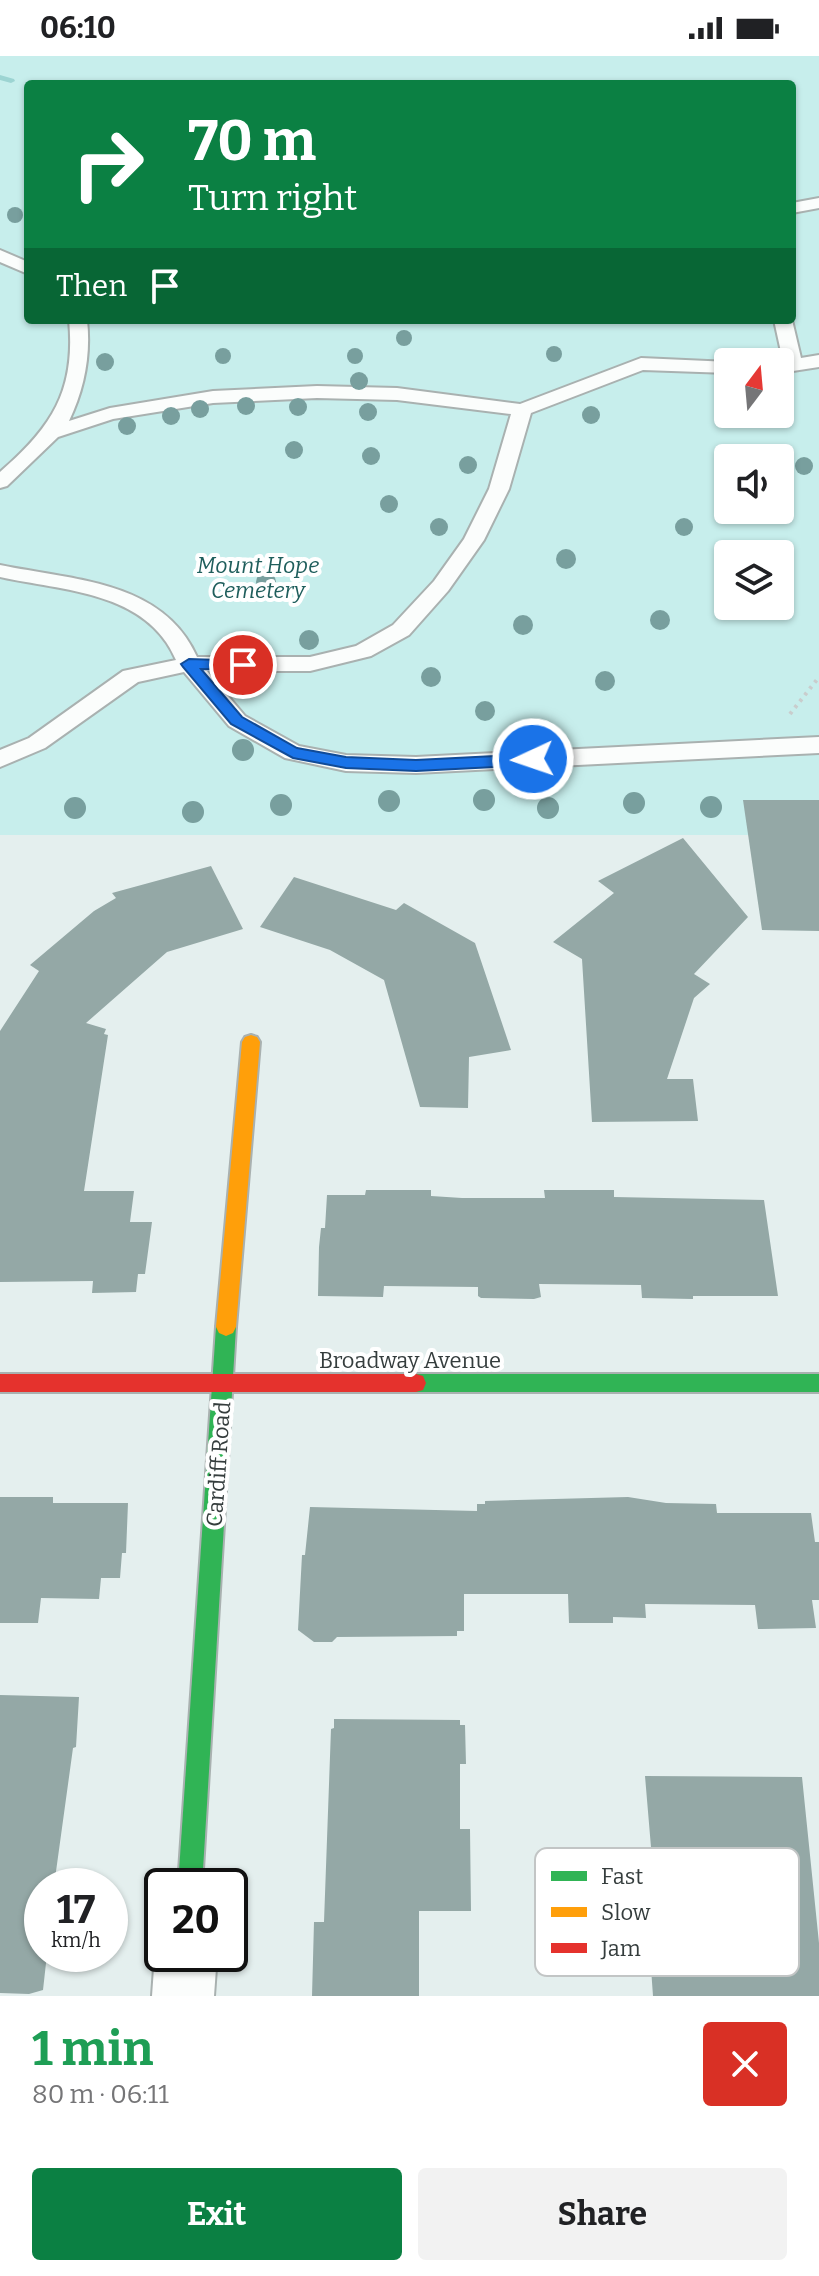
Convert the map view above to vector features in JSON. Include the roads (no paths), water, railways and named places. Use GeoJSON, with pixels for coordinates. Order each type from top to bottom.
{"type":"FeatureCollection","features":[{"type":"Feature","properties":{"kind":"street","name":"Cardiff Road"},"geometry":{"type":"LineString","coordinates":[[191,1868],[223,1383],[251,1042]]}},
{"type":"Feature","properties":{"kind":"street","name":"Broadway Avenue"},"geometry":{"type":"LineString","coordinates":[[0,1383],[819,1383]]}},
{"type":"Feature","properties":{"kind":"street"},"geometry":{"type":"LineString","coordinates":[[183,1996],[185,1972]]}},
{"type":"Feature","properties":{"kind":"lane"},"geometry":{"type":"LineString","coordinates":[[796,207],[819,203]]}},
{"type":"Feature","properties":{"kind":"lane"},"geometry":{"type":"LineString","coordinates":[[0,255],[24,267]]}},
{"type":"Feature","properties":{"kind":"lane"},"geometry":{"type":"LineString","coordinates":[[0,482],[52,433],[70,392],[79,355],[78,324]]}},
{"type":"Feature","properties":{"kind":"lane"},"geometry":{"type":"LineString","coordinates":[[783,324],[785,348]]}},
{"type":"Feature","properties":{"kind":"lane"},"geometry":{"type":"LineString","coordinates":[[794,366],[819,361]]}},
{"type":"Feature","properties":{"kind":"lane"},"geometry":{"type":"LineString","coordinates":[[52,433],[110,414],[213,397],[317,392],[397,394],[522,410],[641,364],[714,367]]}},
{"type":"Feature","properties":{"kind":"lane"},"geometry":{"type":"LineString","coordinates":[[0,759],[37,743],[131,676],[189,664],[304,665],[363,651],[401,630],[441,586],[474,540],[499,489],[522,410]]}},
{"type":"Feature","properties":{"kind":"lane"},"geometry":{"type":"LineString","coordinates":[[0,571],[127,599],[149,610],[166,625],[186,654],[189,664],[237,721],[293,753],[346,763],[416,765],[819,745]]}},
{"type":"Feature","properties":{"kind":"waterway"},"geometry":{"type":"LineString","coordinates":[[0,77],[11,81]]}},
{"type":"Feature","properties":{"kind":"park label","name":"Mount Hope Cemetery"},"geometry":{"type":"Point","coordinates":[258,578]}}]}
